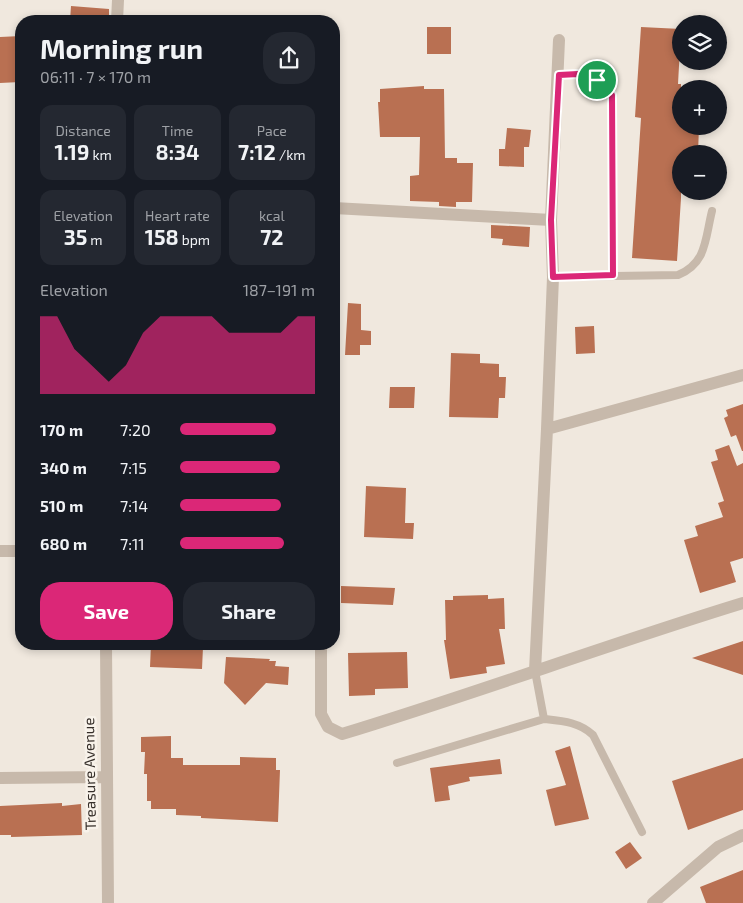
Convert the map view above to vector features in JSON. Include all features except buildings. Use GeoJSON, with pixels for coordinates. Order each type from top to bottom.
{"type":"FeatureCollection","features":[{"type":"Feature","properties":{"kind":"street"},"geometry":{"type":"LineString","coordinates":[[117,15],[118,0]]}},
{"type":"Feature","properties":{"kind":"street"},"geometry":{"type":"LineString","coordinates":[[535,671],[553,277],[551,220],[559,75],[559,40]]}},
{"type":"Feature","properties":{"kind":"street"},"geometry":{"type":"LineString","coordinates":[[340,208],[551,220]]}},
{"type":"Feature","properties":{"kind":"street"},"geometry":{"type":"LineString","coordinates":[[547,430],[743,375]]}},
{"type":"Feature","properties":{"kind":"street"},"geometry":{"type":"LineString","coordinates":[[0,551],[15,551]]}},
{"type":"Feature","properties":{"kind":"street"},"geometry":{"type":"LineString","coordinates":[[321,650],[321,714],[328,727],[342,734],[434,706],[625,639],[743,603]]}},
{"type":"Feature","properties":{"kind":"street","name":"Treasure Avenue"},"geometry":{"type":"LineString","coordinates":[[106,650],[108,903]]}},
{"type":"Feature","properties":{"kind":"street"},"geometry":{"type":"LineString","coordinates":[[0,778],[106,777]]}},
{"type":"Feature","properties":{"kind":"street"},"geometry":{"type":"LineString","coordinates":[[653,903],[718,847],[743,835]]}},
{"type":"Feature","properties":{"kind":"lane"},"geometry":{"type":"LineString","coordinates":[[559,75],[578,74],[597,80],[608,86],[612,95],[613,275]]}},
{"type":"Feature","properties":{"kind":"lane"},"geometry":{"type":"LineString","coordinates":[[553,277],[678,275],[691,270],[700,260],[712,211]]}},
{"type":"Feature","properties":{"kind":"lane"},"geometry":{"type":"LineString","coordinates":[[535,671],[544,719]]}},
{"type":"Feature","properties":{"kind":"lane"},"geometry":{"type":"LineString","coordinates":[[397,763],[544,719],[584,726],[593,735],[642,832]]}},
{"type":"Feature","properties":{"kind":"route"},"geometry":{"type":"LineString","coordinates":[[578,74],[597,80],[608,86],[612,95],[613,275],[553,277],[551,220],[559,75],[578,74]]}}]}
